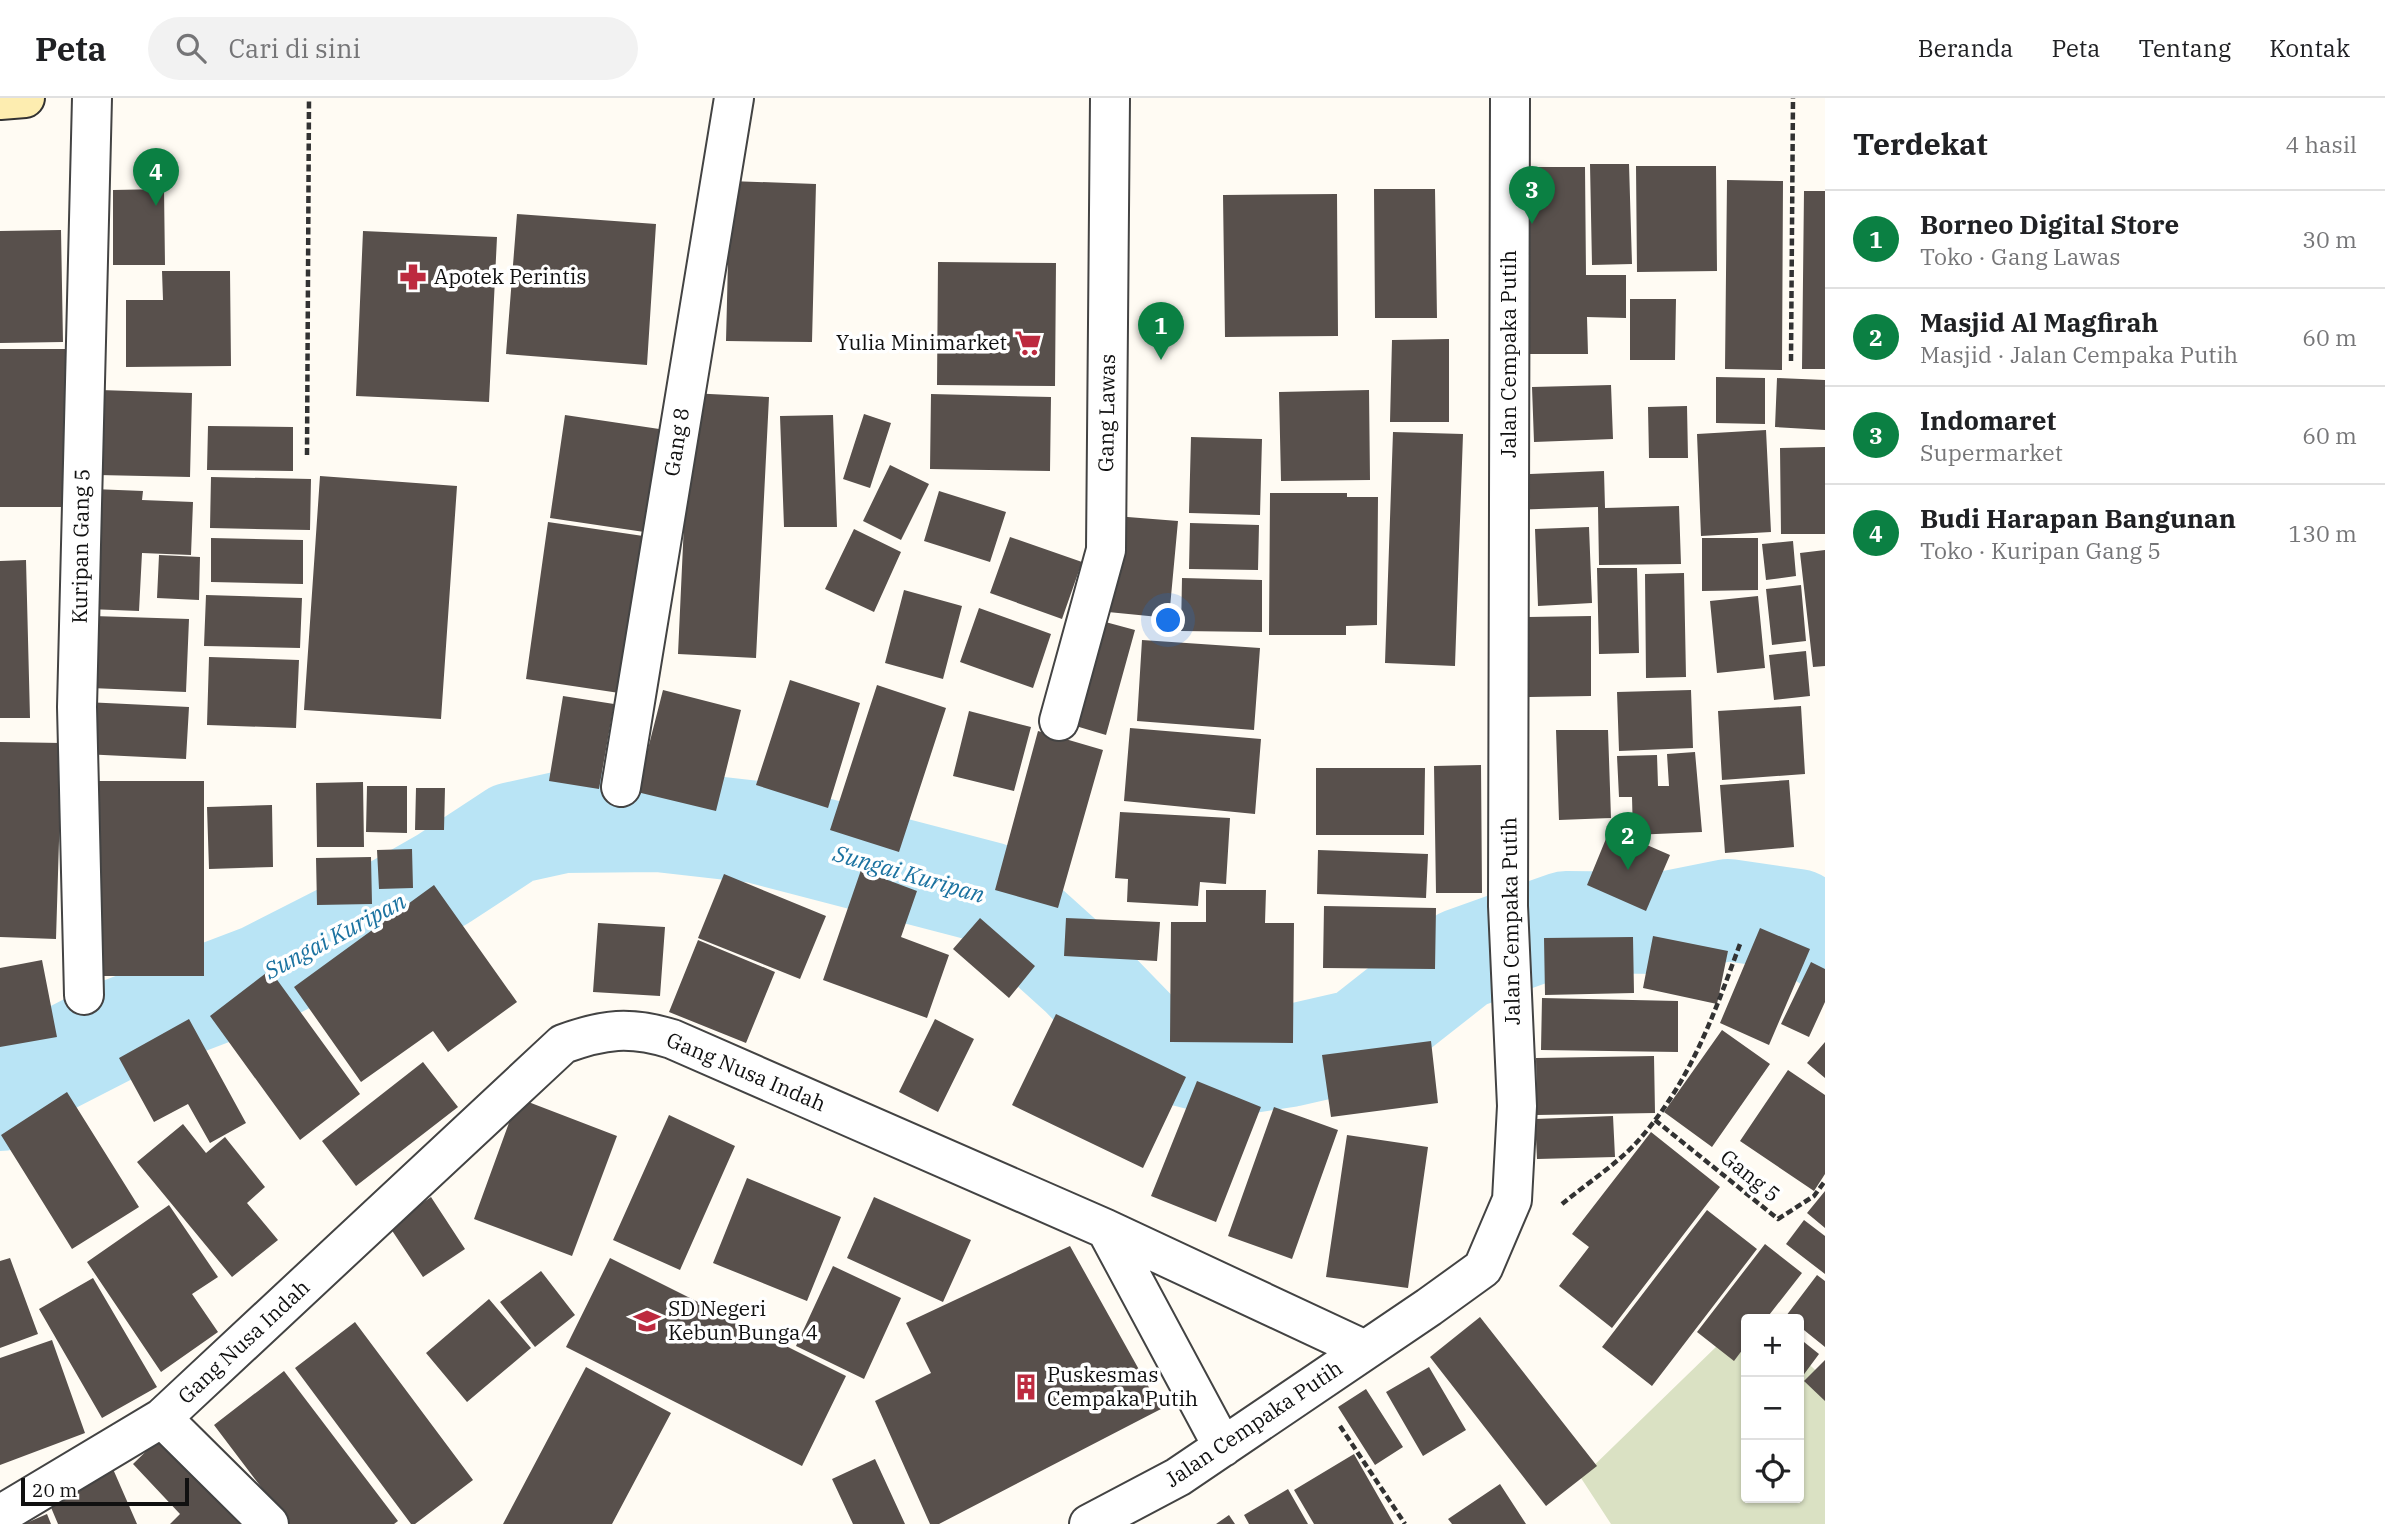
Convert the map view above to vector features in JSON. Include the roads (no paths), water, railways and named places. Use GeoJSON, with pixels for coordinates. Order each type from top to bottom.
{"type":"FeatureCollection","features":[{"type":"Feature","properties":{"kind":"main road"},"geometry":{"type":"LineString","coordinates":[[0,100],[25,98]]}},
{"type":"Feature","properties":{"kind":"street","name":"Kuripan Gang 5"},"geometry":{"type":"LineString","coordinates":[[84,995],[77,707],[92,98]]}},
{"type":"Feature","properties":{"kind":"street","name":"Gang 8"},"geometry":{"type":"LineString","coordinates":[[621,787],[734,98]]}},
{"type":"Feature","properties":{"kind":"street","name":"Gang Lawas"},"geometry":{"type":"LineString","coordinates":[[1059,721],[1106,550],[1111,98]]}},
{"type":"Feature","properties":{"kind":"street","name":"Jalan Cempaka Putih"},"geometry":{"type":"LineString","coordinates":[[1089,1524],[1178,1477],[1483,1268],[1512,1200],[1517,1106],[1508,906],[1510,98]]}},
{"type":"Feature","properties":{"kind":"street","name":"Gang Nusa Indah"},"geometry":{"type":"LineString","coordinates":[[0,1515],[162,1418],[563,1044],[610,1030],[650,1032],[672,1039],[1106,1229],[1365,1350]]}},
{"type":"Feature","properties":{"kind":"street"},"geometry":{"type":"LineString","coordinates":[[1106,1229],[1223,1447]]}},
{"type":"Feature","properties":{"kind":"street"},"geometry":{"type":"LineString","coordinates":[[162,1418],[269,1524]]}},
{"type":"Feature","properties":{"kind":"waterway","name":"Sungai Kuripan"},"geometry":{"type":"LineString","coordinates":[[0,1100],[30,1074],[112,1032],[262,975],[380,915],[443,879],[513,833],[563,822],[659,821],[756,832],[990,893],[1080,974],[1151,1047],[1225,1066],[1289,1056],[1359,1040],[1462,959],[1566,922],[1663,923],[1728,910],[1797,920],[1825,939]]}},
{"type":"Feature","properties":{"kind":"place","name":"Budi Harapan Bangunan"},"geometry":{"type":"Point","coordinates":[156,206]}},
{"type":"Feature","properties":{"kind":"place","name":"Indomaret"},"geometry":{"type":"Point","coordinates":[1532,224]}},
{"type":"Feature","properties":{"kind":"place","name":"Apotek Perintis"},"geometry":{"type":"Point","coordinates":[413,277]}},
{"type":"Feature","properties":{"kind":"place","name":"Yulia Minimarket"},"geometry":{"type":"Point","coordinates":[1028,343]}},
{"type":"Feature","properties":{"kind":"place","name":"Borneo Digital Store"},"geometry":{"type":"Point","coordinates":[1161,360]}},
{"type":"Feature","properties":{"kind":"place","name":"Masjid Al Magfirah"},"geometry":{"type":"Point","coordinates":[1628,870]}},
{"type":"Feature","properties":{"kind":"place","name":"SD Negeri Kebun Bunga 4"},"geometry":{"type":"Point","coordinates":[647,1321]}},
{"type":"Feature","properties":{"kind":"place","name":"Puskesmas Cempaka Putih"},"geometry":{"type":"Point","coordinates":[1026,1387]}}]}
